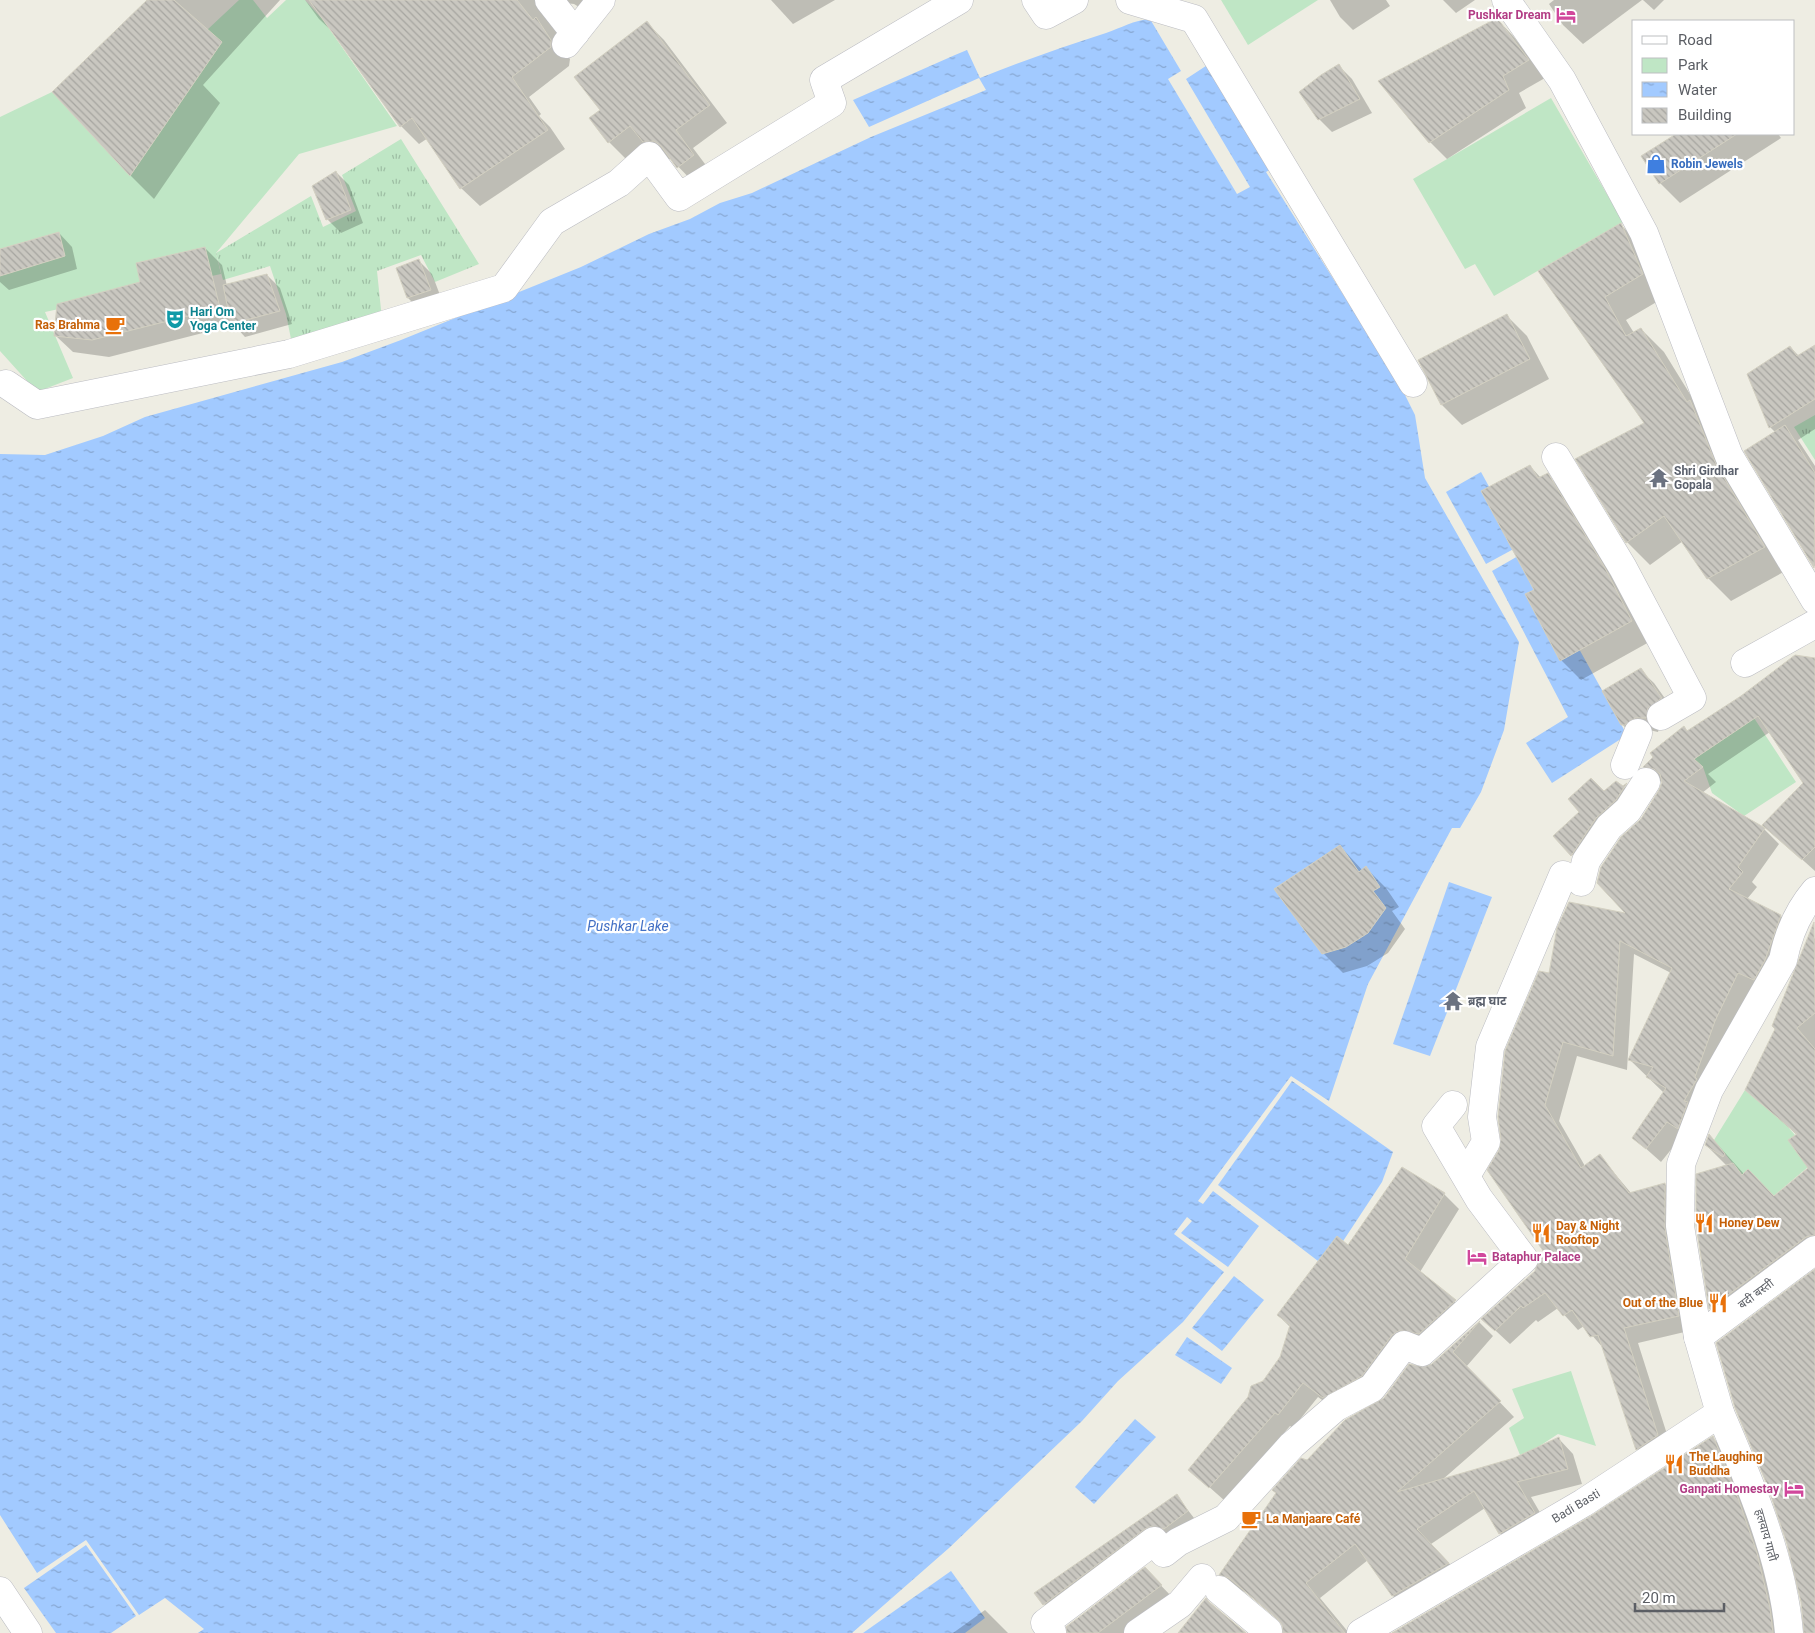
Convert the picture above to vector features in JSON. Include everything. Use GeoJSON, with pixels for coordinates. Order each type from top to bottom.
{"type":"FeatureCollection","features":[{"type":"Feature","properties":{"kind":"street"},"geometry":{"type":"LineString","coordinates":[[549,0],[570,38],[602,0]]}},
{"type":"Feature","properties":{"kind":"street"},"geometry":{"type":"LineString","coordinates":[[2,384],[38,405],[289,354],[504,288],[552,222],[620,183],[649,156],[679,197],[832,103],[824,80],[959,0]]}},
{"type":"Feature","properties":{"kind":"street"},"geometry":{"type":"LineString","coordinates":[[1036,0],[1046,15],[1074,0]]}},
{"type":"Feature","properties":{"kind":"street"},"geometry":{"type":"LineString","coordinates":[[1130,0],[1194,19],[1414,383]]}},
{"type":"Feature","properties":{"kind":"street"},"geometry":{"type":"LineString","coordinates":[[1506,0],[1562,80],[1644,232],[1729,456],[1815,600]]}},
{"type":"Feature","properties":{"kind":"street"},"geometry":{"type":"LineString","coordinates":[[1556,458],[1623,568],[1692,698],[1661,716]]}},
{"type":"Feature","properties":{"kind":"street"},"geometry":{"type":"LineString","coordinates":[[1745,663],[1815,624]]}},
{"type":"Feature","properties":{"kind":"street"},"geometry":{"type":"LineString","coordinates":[[1625,765],[1638,733]]}},
{"type":"Feature","properties":{"kind":"street"},"geometry":{"type":"LineString","coordinates":[[1466,1174],[1486,1142],[1482,1117],[1490,1047],[1572,878],[1609,827],[1628,810],[1646,782]]}},
{"type":"Feature","properties":{"kind":"street"},"geometry":{"type":"LineString","coordinates":[[1720,1413],[1698,1337],[1680,1226],[1681,1164],[1709,1090],[1783,960],[1787,939],[1806,901],[1815,891]]}},
{"type":"Feature","properties":{"kind":"street"},"geometry":{"type":"LineString","coordinates":[[1050,1633],[1052,1632],[1045,1623],[1154,1541],[1164,1553],[1178,1542],[1226,1518],[1292,1445],[1336,1407],[1372,1388],[1404,1345],[1422,1352],[1524,1259],[1479,1199],[1436,1126],[1453,1105]]}},
{"type":"Feature","properties":{"kind":"street","name":"बदी बस्ती"},"geometry":{"type":"LineString","coordinates":[[1698,1337],[1815,1250]]}},
{"type":"Feature","properties":{"kind":"street","name":"Badi Basti"},"geometry":{"type":"LineString","coordinates":[[1361,1633],[1583,1503],[1720,1413]]}},
{"type":"Feature","properties":{"kind":"street","name":"हलवाय गाती"},"geometry":{"type":"LineString","coordinates":[[1720,1413],[1753,1489],[1772,1554],[1789,1633]]}},
{"type":"Feature","properties":{"kind":"street"},"geometry":{"type":"LineString","coordinates":[[1138,1633],[1211,1584],[1268,1631]]}},
{"type":"Feature","properties":{"kind":"street"},"geometry":{"type":"LineString","coordinates":[[0,1591],[28,1633]]}},
{"type":"Feature","properties":{"kind":"green space"},"geometry":{"type":"Polygon","coordinates":[[[239,0],[253,0],[267,18],[286,0],[305,0],[323,20],[397,126],[299,154],[216,253],[221,274],[45,312],[73,378],[37,392],[0,351],[0,276],[65,256],[59,232],[0,249],[0,117],[52,92],[130,176],[221,42],[207,30],[239,0]]]}},
{"type":"Feature","properties":{"kind":"green space"},"geometry":{"type":"Polygon","coordinates":[[[1221,0],[1318,0],[1248,45],[1221,0]]]}},
{"type":"Feature","properties":{"kind":"green space"},"geometry":{"type":"Polygon","coordinates":[[[1551,98],[1623,222],[1494,296],[1475,264],[1465,269],[1413,179],[1551,98]]]}},
{"type":"Feature","properties":{"kind":"green space"},"geometry":{"type":"Polygon","coordinates":[[[401,139],[479,264],[435,282],[421,255],[377,271],[382,319],[292,344],[286,314],[270,266],[223,280],[216,253],[311,196],[323,227],[356,211],[342,175],[401,139]]]}},
{"type":"Feature","properties":{"kind":"green space"},"geometry":{"type":"Polygon","coordinates":[[[1815,415],[1815,460],[1794,427],[1815,415]]]}},
{"type":"Feature","properties":{"kind":"green space"},"geometry":{"type":"Polygon","coordinates":[[[1754,718],[1796,782],[1744,816],[1712,793],[1703,767],[1694,759],[1754,718]]]}},
{"type":"Feature","properties":{"kind":"green space"},"geometry":{"type":"Polygon","coordinates":[[[1745,1090],[1765,1107],[1774,1099],[1781,1119],[1795,1135],[1788,1140],[1808,1167],[1764,1204],[1760,1181],[1748,1169],[1742,1175],[1714,1140],[1745,1090]]]}},
{"type":"Feature","properties":{"kind":"green space"},"geometry":{"type":"Polygon","coordinates":[[[1571,1371],[1596,1446],[1558,1434],[1538,1447],[1520,1455],[1509,1428],[1524,1418],[1512,1389],[1571,1371]]]}},
{"type":"Feature","properties":{"kind":"water","name":"Pushkar Lake"},"geometry":{"type":"Polygon","coordinates":[[[1150,19],[1181,71],[1168,79],[1237,194],[1250,187],[1186,79],[1212,62],[1276,166],[1266,172],[1400,385],[1415,415],[1425,478],[1519,642],[1504,730],[1481,792],[1460,828],[1452,828],[1368,984],[1329,1101],[1291,1076],[1198,1201],[1203,1204],[1213,1191],[1259,1226],[1228,1267],[1181,1233],[1192,1221],[1187,1217],[1174,1234],[1224,1272],[1183,1322],[1118,1381],[1082,1421],[949,1548],[852,1633],[198,1633],[204,1629],[165,1598],[139,1615],[86,1540],[37,1573],[0,1515],[0,454],[45,455],[103,436],[145,417],[342,362],[581,267],[649,234],[690,219],[720,203],[752,193],[871,137],[986,90],[979,78],[869,127],[853,100],[967,50],[980,78],[1133,23],[1150,19]]]}},
{"type":"Feature","properties":{"kind":"water"},"geometry":{"type":"Polygon","coordinates":[[[1481,472],[1521,545],[1486,564],[1446,492],[1481,472]]]}},
{"type":"Feature","properties":{"kind":"water"},"geometry":{"type":"Polygon","coordinates":[[[1525,552],[1627,735],[1552,783],[1526,743],[1568,717],[1492,571],[1525,552]]]}},
{"type":"Feature","properties":{"kind":"water"},"geometry":{"type":"Polygon","coordinates":[[[1449,882],[1492,897],[1430,1056],[1393,1044],[1449,882]]]}},
{"type":"Feature","properties":{"kind":"water"},"geometry":{"type":"Polygon","coordinates":[[[1292,1081],[1393,1152],[1382,1182],[1326,1267],[1218,1185],[1292,1081]]]}},
{"type":"Feature","properties":{"kind":"water"},"geometry":{"type":"Polygon","coordinates":[[[1234,1276],[1264,1300],[1222,1351],[1192,1328],[1234,1276]]]}},
{"type":"Feature","properties":{"kind":"water"},"geometry":{"type":"Polygon","coordinates":[[[1187,1337],[1232,1368],[1221,1384],[1175,1355],[1187,1337]]]}},
{"type":"Feature","properties":{"kind":"water"},"geometry":{"type":"Polygon","coordinates":[[[1135,1419],[1156,1437],[1094,1504],[1075,1487],[1135,1419]]]}},
{"type":"Feature","properties":{"kind":"water"},"geometry":{"type":"Polygon","coordinates":[[[86,1545],[136,1616],[111,1633],[56,1633],[24,1588],[86,1545]]]}},
{"type":"Feature","properties":{"kind":"water"},"geometry":{"type":"Polygon","coordinates":[[[951,1571],[985,1618],[965,1633],[863,1633],[951,1571]]]}},
{"type":"Feature","properties":{"kind":"building"},"geometry":{"type":"Polygon","coordinates":[[[147,0],[174,0],[222,42],[130,176],[52,92],[147,0]]]}},
{"type":"Feature","properties":{"kind":"building"},"geometry":{"type":"Polygon","coordinates":[[[309,0],[517,0],[533,20],[536,17],[551,40],[551,47],[512,77],[548,130],[460,189],[412,118],[400,127],[309,0]]]}},
{"type":"Feature","properties":{"kind":"building"},"geometry":{"type":"Polygon","coordinates":[[[1497,18],[1529,60],[1503,76],[1509,90],[1429,143],[1378,81],[1497,18]]]}},
{"type":"Feature","properties":{"kind":"building"},"geometry":{"type":"Polygon","coordinates":[[[647,21],[710,105],[676,130],[694,155],[677,168],[661,146],[654,141],[643,142],[630,126],[608,143],[589,118],[600,110],[574,77],[647,21]]]}},
{"type":"Feature","properties":{"kind":"building"},"geometry":{"type":"Polygon","coordinates":[[[1339,64],[1360,99],[1318,120],[1299,92],[1339,64]]]}},
{"type":"Feature","properties":{"kind":"building"},"geometry":{"type":"Polygon","coordinates":[[[1674,135],[1735,135],[1659,184],[1641,156],[1674,135]]]}},
{"type":"Feature","properties":{"kind":"building"},"geometry":{"type":"Polygon","coordinates":[[[336,171],[351,210],[326,220],[312,186],[336,171]]]}},
{"type":"Feature","properties":{"kind":"building"},"geometry":{"type":"Polygon","coordinates":[[[1621,223],[1643,274],[1605,297],[1626,336],[1641,328],[1687,402],[1690,400],[1716,464],[1765,547],[1707,579],[1664,516],[1626,543],[1575,459],[1644,423],[1538,271],[1621,223]]]}},
{"type":"Feature","properties":{"kind":"building"},"geometry":{"type":"Polygon","coordinates":[[[59,232],[65,256],[0,276],[0,249],[59,232]]]}},
{"type":"Feature","properties":{"kind":"building"},"geometry":{"type":"Polygon","coordinates":[[[205,247],[220,308],[92,340],[54,336],[57,304],[140,282],[136,263],[205,247]]]}},
{"type":"Feature","properties":{"kind":"building"},"geometry":{"type":"Polygon","coordinates":[[[419,259],[431,290],[407,298],[396,268],[419,259]]]}},
{"type":"Feature","properties":{"kind":"building"},"geometry":{"type":"Polygon","coordinates":[[[267,274],[280,311],[231,324],[223,285],[267,274]]]}},
{"type":"Feature","properties":{"kind":"building"},"geometry":{"type":"Polygon","coordinates":[[[1507,314],[1530,359],[1441,405],[1418,360],[1507,314]]]}},
{"type":"Feature","properties":{"kind":"building"},"geometry":{"type":"Polygon","coordinates":[[[1815,345],[1815,399],[1769,428],[1747,374],[1790,346],[1797,356],[1815,345]]]}},
{"type":"Feature","properties":{"kind":"building"},"geometry":{"type":"Polygon","coordinates":[[[1785,425],[1815,473],[1814,568],[1744,451],[1785,425]]]}},
{"type":"Feature","properties":{"kind":"building"},"geometry":{"type":"Polygon","coordinates":[[[1530,465],[1538,478],[1548,473],[1605,568],[1632,621],[1560,661],[1525,594],[1534,590],[1481,491],[1530,465]]]}},
{"type":"Feature","properties":{"kind":"building"},"geometry":{"type":"Polygon","coordinates":[[[1795,655],[1815,658],[1815,847],[1802,860],[1762,825],[1803,783],[1758,716],[1694,759],[1703,767],[1684,781],[1765,828],[1738,867],[1743,872],[1729,889],[1781,915],[1765,960],[1754,980],[1738,973],[1715,1021],[1695,1077],[1697,1079],[1684,1101],[1688,1102],[1678,1129],[1667,1122],[1646,1149],[1632,1138],[1666,1088],[1646,1077],[1653,1067],[1628,1060],[1672,968],[1620,941],[1613,1056],[1563,1042],[1545,1105],[1581,1168],[1600,1154],[1629,1193],[1665,1183],[1665,1228],[1679,1316],[1624,1328],[1658,1435],[1636,1450],[1598,1335],[1590,1337],[1572,1310],[1563,1316],[1545,1293],[1523,1308],[1521,1306],[1495,1331],[1481,1319],[1535,1271],[1539,1258],[1546,1255],[1487,1170],[1499,1150],[1501,1140],[1498,1117],[1505,1051],[1539,971],[1549,973],[1557,928],[1569,902],[1625,913],[1597,883],[1601,867],[1621,837],[1641,819],[1659,790],[1662,782],[1660,774],[1654,769],[1643,767],[1653,757],[1650,753],[1684,726],[1687,731],[1741,696],[1795,655]]]}},
{"type":"Feature","properties":{"kind":"building"},"geometry":{"type":"Polygon","coordinates":[[[1641,668],[1662,698],[1648,708],[1646,718],[1635,718],[1625,725],[1621,725],[1602,691],[1641,668]]]}},
{"type":"Feature","properties":{"kind":"building"},"geometry":{"type":"Polygon","coordinates":[[[1591,778],[1604,791],[1616,781],[1623,786],[1627,783],[1616,800],[1596,818],[1571,856],[1553,836],[1579,812],[1568,799],[1591,778]]]}},
{"type":"Feature","properties":{"kind":"building"},"geometry":{"type":"Polygon","coordinates":[[[1340,845],[1359,872],[1366,866],[1380,887],[1373,891],[1386,908],[1368,933],[1346,947],[1322,954],[1274,889],[1340,845]]]}},
{"type":"Feature","properties":{"kind":"building"},"geometry":{"type":"Polygon","coordinates":[[[1814,922],[1815,1013],[1797,1028],[1815,1049],[1815,1235],[1806,1237],[1709,1309],[1696,1225],[1696,1174],[1733,1163],[1742,1175],[1748,1169],[1774,1196],[1808,1168],[1788,1140],[1797,1134],[1745,1090],[1775,1029],[1772,1026],[1814,922]]]}},
{"type":"Feature","properties":{"kind":"building"},"geometry":{"type":"Polygon","coordinates":[[[1709,1134],[1725,1154],[1723,1157],[1705,1145],[1709,1134]]]}},
{"type":"Feature","properties":{"kind":"building"},"geometry":{"type":"Polygon","coordinates":[[[1402,1167],[1445,1193],[1405,1259],[1456,1300],[1419,1334],[1400,1330],[1392,1335],[1362,1376],[1323,1398],[1303,1383],[1278,1415],[1275,1413],[1209,1488],[1188,1470],[1248,1397],[1251,1386],[1263,1381],[1280,1357],[1290,1325],[1277,1315],[1337,1236],[1348,1245],[1402,1167]]]}},
{"type":"Feature","properties":{"kind":"building"},"geometry":{"type":"Polygon","coordinates":[[[1815,1269],[1815,1633],[1804,1633],[1801,1602],[1787,1544],[1768,1487],[1735,1408],[1716,1343],[1815,1269]]]}},
{"type":"Feature","properties":{"kind":"building"},"geometry":{"type":"Polygon","coordinates":[[[1480,1321],[1453,1352],[1501,1401],[1397,1492],[1514,1458],[1559,1437],[1568,1469],[1517,1482],[1535,1513],[1499,1534],[1474,1491],[1417,1529],[1449,1563],[1392,1596],[1355,1544],[1306,1583],[1345,1633],[1283,1633],[1282,1625],[1278,1619],[1229,1578],[1219,1575],[1276,1493],[1272,1490],[1301,1458],[1307,1460],[1345,1420],[1384,1398],[1409,1364],[1424,1367],[1432,1364],[1480,1321]]]}},
{"type":"Feature","properties":{"kind":"building"},"geometry":{"type":"Polygon","coordinates":[[[1713,1436],[1738,1498],[1757,1553],[1770,1608],[1773,1633],[1392,1633],[1591,1516],[1713,1436]]]}},
{"type":"Feature","properties":{"kind":"building"},"geometry":{"type":"Polygon","coordinates":[[[1177,1494],[1188,1511],[1164,1529],[1152,1526],[1145,1529],[1043,1605],[1034,1593],[1177,1494]]]}},
{"type":"Feature","properties":{"kind":"building"},"geometry":{"type":"Polygon","coordinates":[[[1145,1567],[1162,1585],[1098,1633],[1067,1633],[1066,1627],[1145,1567]]]}},
{"type":"Feature","properties":{"kind":"building"},"geometry":{"type":"Polygon","coordinates":[[[1206,1598],[1209,1602],[1246,1633],[1178,1633],[1206,1598]]]}},
{"type":"Feature","properties":{"kind":"place","name":"Pushkar Dream"},"geometry":{"type":"Point","coordinates":[1566,15]}},
{"type":"Feature","properties":{"kind":"place","name":"Robin Jewels"},"geometry":{"type":"Point","coordinates":[1656,164]}},
{"type":"Feature","properties":{"kind":"place","name":"Hari Om Yoga Center"},"geometry":{"type":"Point","coordinates":[175,319]}},
{"type":"Feature","properties":{"kind":"place","name":"Ras Brahma"},"geometry":{"type":"Point","coordinates":[115,325]}},
{"type":"Feature","properties":{"kind":"place","name":"Shri Girdhar Gopala"},"geometry":{"type":"Point","coordinates":[1659,478]}},
{"type":"Feature","properties":{"kind":"place","name":"ब्रह्म घाट"},"geometry":{"type":"Point","coordinates":[1453,1001]}},
{"type":"Feature","properties":{"kind":"place","name":"Honey Dew"},"geometry":{"type":"Point","coordinates":[1704,1223]}},
{"type":"Feature","properties":{"kind":"place","name":"Day & Night Rooftop"},"geometry":{"type":"Point","coordinates":[1541,1233]}},
{"type":"Feature","properties":{"kind":"place","name":"Bataphur Palace"},"geometry":{"type":"Point","coordinates":[1477,1257]}},
{"type":"Feature","properties":{"kind":"place","name":"Out of the Blue"},"geometry":{"type":"Point","coordinates":[1718,1303]}},
{"type":"Feature","properties":{"kind":"place","name":"The Laughing Buddha"},"geometry":{"type":"Point","coordinates":[1674,1464]}},
{"type":"Feature","properties":{"kind":"place","name":"Ganpati Homestay"},"geometry":{"type":"Point","coordinates":[1794,1489]}},
{"type":"Feature","properties":{"kind":"place","name":"La Manjaare Café"},"geometry":{"type":"Point","coordinates":[1251,1519]}}]}
